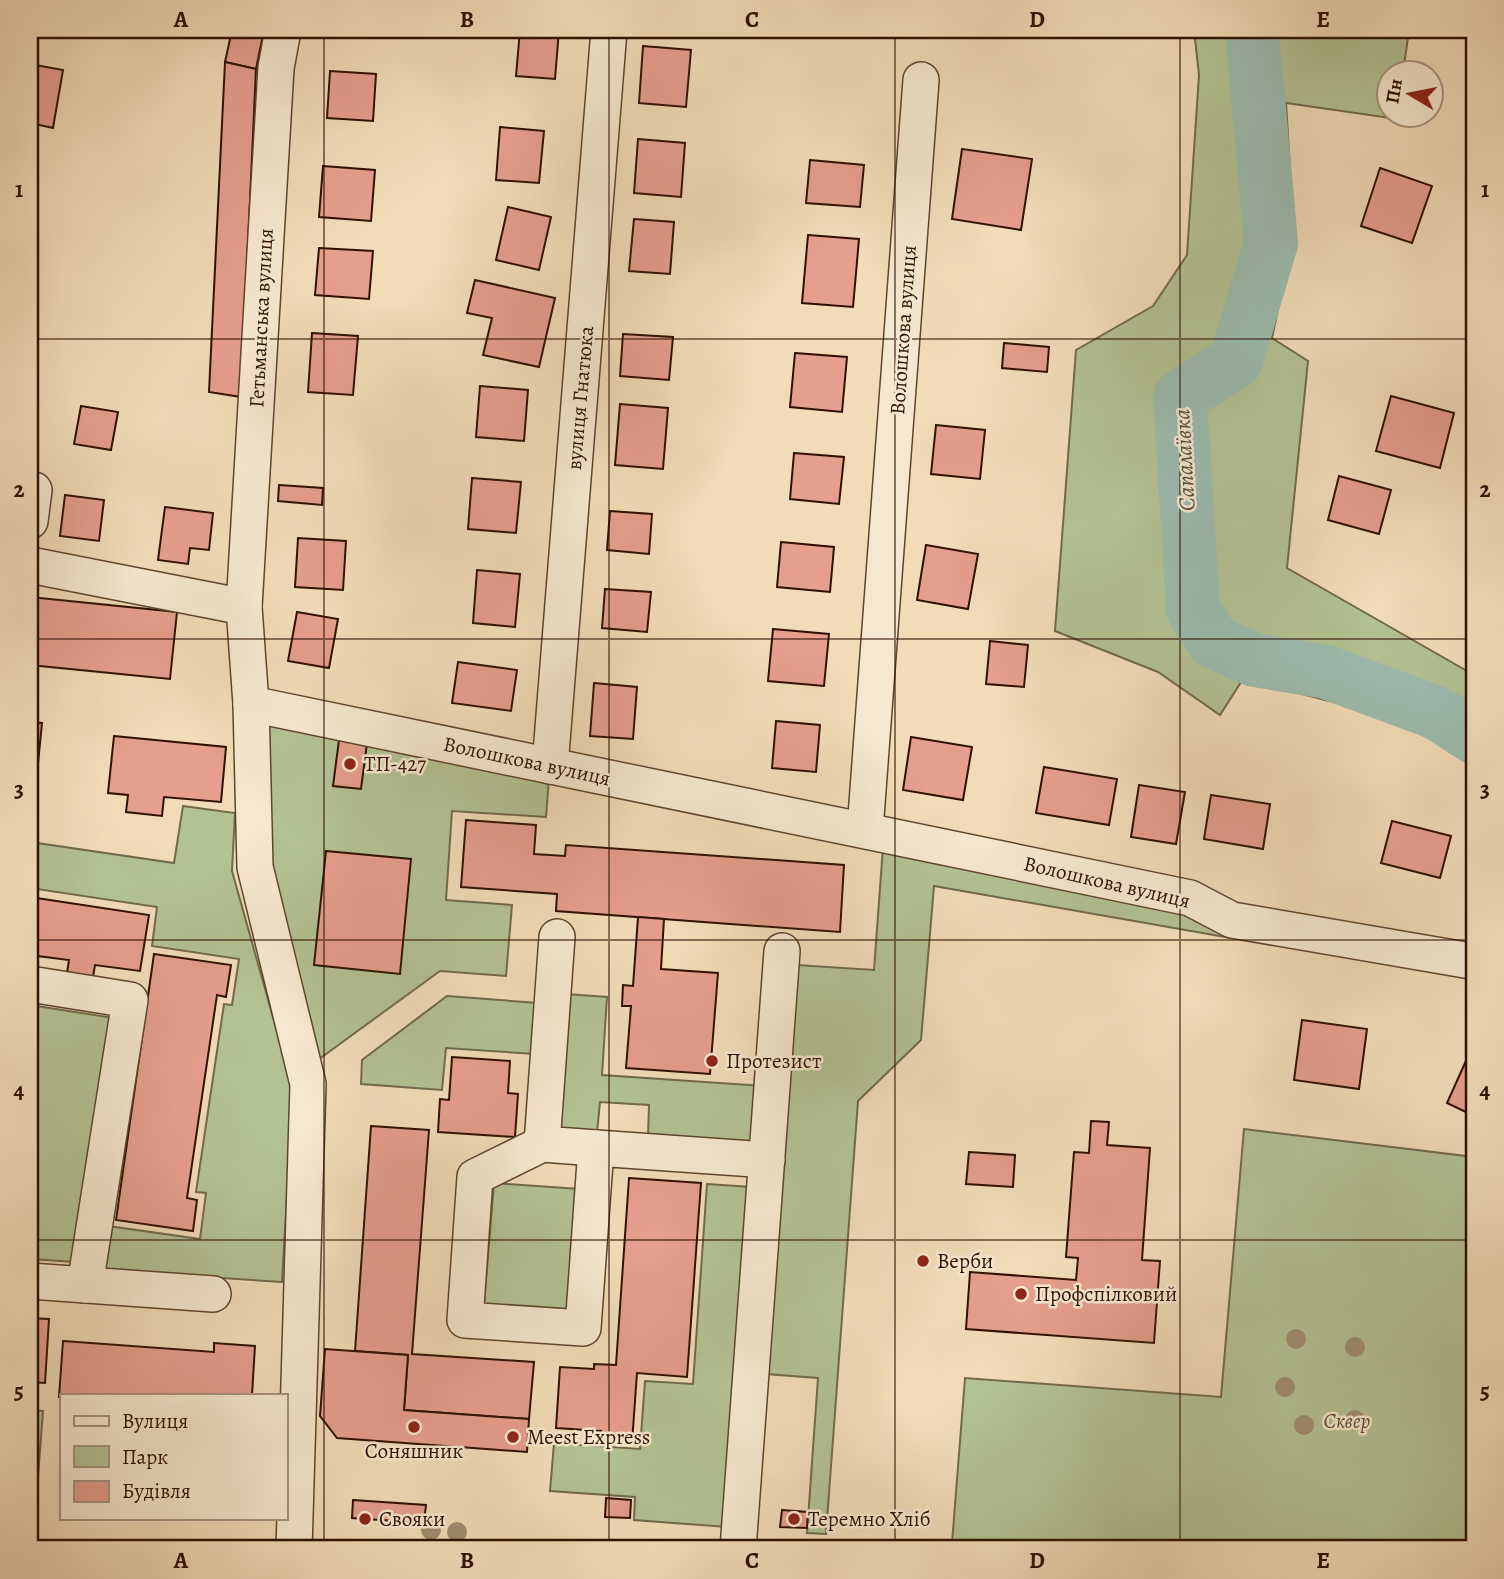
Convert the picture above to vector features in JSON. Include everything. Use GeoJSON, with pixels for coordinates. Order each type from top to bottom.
{"type":"FeatureCollection","features":[{"type":"Feature","properties":{"kind":"street","name":"Гетьманська вулиця"},"geometry":{"type":"LineString","coordinates":[[244,607],[276,68],[283,30]]}},
{"type":"Feature","properties":{"kind":"street","name":"вулиця Гнатюка"},"geometry":{"type":"LineString","coordinates":[[550,766],[609,30]]}},
{"type":"Feature","properties":{"kind":"street","name":"Волошкова вулиця"},"geometry":{"type":"LineString","coordinates":[[865,831],[921,80]]}},
{"type":"Feature","properties":{"kind":"street"},"geometry":{"type":"LineString","coordinates":[[30,565],[244,607],[251,704],[256,867],[309,1084],[295,1549]]}},
{"type":"Feature","properties":{"kind":"street","name":"Волошкова вулиця"},"geometry":{"type":"LineString","coordinates":[[251,704],[1190,898],[1232,920],[1471,961]]}},
{"type":"Feature","properties":{"kind":"street"},"geometry":{"type":"LineString","coordinates":[[542,1143],[557,937]]}},
{"type":"Feature","properties":{"kind":"street"},"geometry":{"type":"LineString","coordinates":[[738,1549],[782,951]]}},
{"type":"Feature","properties":{"kind":"street"},"geometry":{"type":"LineString","coordinates":[[30,984],[130,1000],[86,1285]]}},
{"type":"Feature","properties":{"kind":"street"},"geometry":{"type":"LineString","coordinates":[[596,1148],[583,1328],[465,1320],[475,1177],[542,1143],[767,1160]]}},
{"type":"Feature","properties":{"kind":"street"},"geometry":{"type":"LineString","coordinates":[[30,1281],[213,1294]]}},
{"type":"Feature","properties":{"kind":"green space"},"geometry":{"type":"Polygon","coordinates":[[[1194,30],[1409,30],[1405,60],[1374,60],[1374,116],[1286,103],[1294,233],[1272,338],[1308,361],[1287,568],[1474,675],[1474,763],[1388,716],[1243,679],[1220,715],[1158,672],[1055,631],[1076,350],[1153,306],[1187,255],[1199,75],[1194,30]]]}},
{"type":"Feature","properties":{"kind":"green space"},"geometry":{"type":"Polygon","coordinates":[[[264,719],[549,778],[546,817],[452,811],[446,900],[512,905],[506,976],[440,971],[315,1062],[268,867],[264,719]]]}},
{"type":"Feature","properties":{"kind":"green space"},"geometry":{"type":"Polygon","coordinates":[[[183,806],[235,813],[232,871],[293,1089],[282,1282],[101,1270],[108,1226],[200,1239],[206,1193],[196,1192],[224,1004],[232,1005],[239,959],[152,946],[157,907],[30,888],[30,842],[174,863],[183,806]]]}},
{"type":"Feature","properties":{"kind":"green space"},"geometry":{"type":"Polygon","coordinates":[[[883,847],[1187,910],[1231,938],[934,886],[921,1040],[858,1101],[826,1534],[807,1533],[818,1378],[766,1374],[797,965],[874,970],[883,847]]]}},
{"type":"Feature","properties":{"kind":"green space"},"geometry":{"type":"Polygon","coordinates":[[[566,994],[607,997],[602,1075],[764,1086],[760,1145],[648,1137],[649,1105],[600,1102],[597,1133],[557,1130],[566,994]]]}},
{"type":"Feature","properties":{"kind":"green space"},"geometry":{"type":"Polygon","coordinates":[[[447,996],[538,1003],[535,1054],[446,1048],[442,1090],[361,1084],[362,1060],[447,996]]]}},
{"type":"Feature","properties":{"kind":"green space"},"geometry":{"type":"Polygon","coordinates":[[[30,1005],[114,1018],[75,1262],[30,1259],[30,1005]]]}},
{"type":"Feature","properties":{"kind":"green space","name":"Сквер"},"geometry":{"type":"Polygon","coordinates":[[[1244,1129],[1474,1157],[1474,1549],[1037,1549],[952,1543],[965,1378],[1221,1397],[1244,1129]]]}},
{"type":"Feature","properties":{"kind":"green space"},"geometry":{"type":"Polygon","coordinates":[[[494,1183],[579,1189],[570,1311],[484,1304],[494,1183]]]}},
{"type":"Feature","properties":{"kind":"green space"},"geometry":{"type":"Polygon","coordinates":[[[707,1184],[751,1187],[727,1527],[634,1520],[635,1497],[550,1491],[554,1443],[640,1449],[645,1381],[693,1384],[707,1184]]]}},
{"type":"Feature","properties":{"kind":"green space"},"geometry":{"type":"Polygon","coordinates":[[[30,1410],[43,1411],[38,1477],[30,1476],[30,1410]]]}},
{"type":"Feature","properties":{"kind":"building"},"geometry":{"type":"Polygon","coordinates":[[[232,30],[264,30],[256,69],[225,62],[232,30]]]}},
{"type":"Feature","properties":{"kind":"building"},"geometry":{"type":"Polygon","coordinates":[[[520,30],[559,30],[555,79],[516,76],[520,30]]]}},
{"type":"Feature","properties":{"kind":"building"},"geometry":{"type":"Polygon","coordinates":[[[643,46],[691,50],[686,107],[639,103],[643,46]]]}},
{"type":"Feature","properties":{"kind":"building"},"geometry":{"type":"Polygon","coordinates":[[[225,62],[256,69],[241,397],[209,392],[225,62]]]}},
{"type":"Feature","properties":{"kind":"building"},"geometry":{"type":"Polygon","coordinates":[[[30,64],[63,70],[53,128],[30,123],[30,64]]]}},
{"type":"Feature","properties":{"kind":"building"},"geometry":{"type":"Polygon","coordinates":[[[330,71],[376,74],[373,121],[327,118],[330,71]]]}},
{"type":"Feature","properties":{"kind":"building"},"geometry":{"type":"Polygon","coordinates":[[[500,127],[544,131],[539,183],[496,180],[500,127]]]}},
{"type":"Feature","properties":{"kind":"building"},"geometry":{"type":"Polygon","coordinates":[[[638,139],[685,143],[681,197],[634,193],[638,139]]]}},
{"type":"Feature","properties":{"kind":"building"},"geometry":{"type":"Polygon","coordinates":[[[962,149],[1032,159],[1021,230],[952,219],[962,149]]]}},
{"type":"Feature","properties":{"kind":"building"},"geometry":{"type":"Polygon","coordinates":[[[810,160],[864,165],[860,207],[806,203],[810,160]]]}},
{"type":"Feature","properties":{"kind":"building"},"geometry":{"type":"Polygon","coordinates":[[[323,166],[375,170],[371,221],[319,217],[323,166]]]}},
{"type":"Feature","properties":{"kind":"building"},"geometry":{"type":"Polygon","coordinates":[[[1380,168],[1432,186],[1412,243],[1361,226],[1380,168]]]}},
{"type":"Feature","properties":{"kind":"building"},"geometry":{"type":"Polygon","coordinates":[[[508,207],[551,217],[539,270],[496,260],[508,207]]]}},
{"type":"Feature","properties":{"kind":"building"},"geometry":{"type":"Polygon","coordinates":[[[634,219],[674,222],[670,274],[629,271],[634,219]]]}},
{"type":"Feature","properties":{"kind":"building"},"geometry":{"type":"Polygon","coordinates":[[[808,235],[859,239],[853,307],[802,303],[808,235]]]}},
{"type":"Feature","properties":{"kind":"building"},"geometry":{"type":"Polygon","coordinates":[[[319,248],[373,251],[369,299],[315,295],[319,248]]]}},
{"type":"Feature","properties":{"kind":"building"},"geometry":{"type":"Polygon","coordinates":[[[475,280],[555,298],[539,367],[483,355],[492,318],[467,313],[475,280]]]}},
{"type":"Feature","properties":{"kind":"building"},"geometry":{"type":"Polygon","coordinates":[[[312,333],[358,336],[353,395],[308,392],[312,333]]]}},
{"type":"Feature","properties":{"kind":"building"},"geometry":{"type":"Polygon","coordinates":[[[623,334],[673,337],[669,380],[620,376],[623,334]]]}},
{"type":"Feature","properties":{"kind":"building"},"geometry":{"type":"Polygon","coordinates":[[[1004,343],[1049,347],[1047,372],[1002,368],[1004,343]]]}},
{"type":"Feature","properties":{"kind":"building"},"geometry":{"type":"Polygon","coordinates":[[[795,353],[847,357],[842,412],[790,407],[795,353]]]}},
{"type":"Feature","properties":{"kind":"building"},"geometry":{"type":"Polygon","coordinates":[[[480,386],[528,390],[524,441],[476,437],[480,386]]]}},
{"type":"Feature","properties":{"kind":"building"},"geometry":{"type":"Polygon","coordinates":[[[1391,396],[1454,413],[1440,468],[1376,451],[1391,396]]]}},
{"type":"Feature","properties":{"kind":"building"},"geometry":{"type":"Polygon","coordinates":[[[620,404],[668,408],[663,469],[615,465],[620,404]]]}},
{"type":"Feature","properties":{"kind":"building"},"geometry":{"type":"Polygon","coordinates":[[[81,406],[118,412],[111,450],[74,444],[81,406]]]}},
{"type":"Feature","properties":{"kind":"building"},"geometry":{"type":"Polygon","coordinates":[[[936,425],[985,430],[980,479],[931,474],[936,425]]]}},
{"type":"Feature","properties":{"kind":"building"},"geometry":{"type":"Polygon","coordinates":[[[794,453],[844,457],[839,504],[790,499],[794,453]]]}},
{"type":"Feature","properties":{"kind":"building"},"geometry":{"type":"Polygon","coordinates":[[[1339,476],[1391,490],[1379,534],[1328,520],[1339,476]]]}},
{"type":"Feature","properties":{"kind":"building"},"geometry":{"type":"Polygon","coordinates":[[[472,478],[521,482],[516,533],[468,529],[472,478]]]}},
{"type":"Feature","properties":{"kind":"building"},"geometry":{"type":"Polygon","coordinates":[[[279,485],[323,488],[322,505],[278,501],[279,485]]]}},
{"type":"Feature","properties":{"kind":"building"},"geometry":{"type":"Polygon","coordinates":[[[65,495],[104,500],[99,541],[60,536],[65,495]]]}},
{"type":"Feature","properties":{"kind":"building"},"geometry":{"type":"Polygon","coordinates":[[[165,507],[213,513],[209,550],[190,548],[188,564],[158,560],[165,507]]]}},
{"type":"Feature","properties":{"kind":"building"},"geometry":{"type":"Polygon","coordinates":[[[610,511],[652,514],[649,554],[607,550],[610,511]]]}},
{"type":"Feature","properties":{"kind":"building"},"geometry":{"type":"Polygon","coordinates":[[[298,538],[346,541],[343,590],[295,587],[298,538]]]}},
{"type":"Feature","properties":{"kind":"building"},"geometry":{"type":"Polygon","coordinates":[[[781,542],[834,547],[830,592],[777,587],[781,542]]]}},
{"type":"Feature","properties":{"kind":"building"},"geometry":{"type":"Polygon","coordinates":[[[926,545],[978,554],[968,609],[917,600],[926,545]]]}},
{"type":"Feature","properties":{"kind":"building"},"geometry":{"type":"Polygon","coordinates":[[[477,570],[520,574],[515,627],[473,623],[477,570]]]}},
{"type":"Feature","properties":{"kind":"building"},"geometry":{"type":"Polygon","coordinates":[[[605,589],[651,592],[647,632],[602,628],[605,589]]]}},
{"type":"Feature","properties":{"kind":"building"},"geometry":{"type":"Polygon","coordinates":[[[30,597],[177,612],[170,679],[30,665],[30,597]]]}},
{"type":"Feature","properties":{"kind":"building"},"geometry":{"type":"Polygon","coordinates":[[[297,612],[338,619],[329,668],[288,661],[297,612]]]}},
{"type":"Feature","properties":{"kind":"building"},"geometry":{"type":"Polygon","coordinates":[[[773,629],[829,634],[824,686],[768,681],[773,629]]]}},
{"type":"Feature","properties":{"kind":"building"},"geometry":{"type":"Polygon","coordinates":[[[990,641],[1028,645],[1024,687],[986,684],[990,641]]]}},
{"type":"Feature","properties":{"kind":"building"},"geometry":{"type":"Polygon","coordinates":[[[458,662],[517,670],[511,711],[452,703],[458,662]]]}},
{"type":"Feature","properties":{"kind":"building"},"geometry":{"type":"Polygon","coordinates":[[[594,683],[637,687],[633,739],[590,736],[594,683]]]}},
{"type":"Feature","properties":{"kind":"building"},"geometry":{"type":"Polygon","coordinates":[[[776,721],[820,725],[816,772],[772,768],[776,721]]]}},
{"type":"Feature","properties":{"kind":"building"},"geometry":{"type":"Polygon","coordinates":[[[30,722],[42,723],[35,794],[30,794],[30,722]]]}},
{"type":"Feature","properties":{"kind":"building"},"geometry":{"type":"Polygon","coordinates":[[[114,736],[226,747],[221,802],[164,797],[162,816],[126,812],[128,795],[108,793],[114,736]]]}},
{"type":"Feature","properties":{"kind":"building"},"geometry":{"type":"Polygon","coordinates":[[[911,737],[972,747],[963,800],[903,790],[911,737]]]}},
{"type":"Feature","properties":{"kind":"building","name":"ТП-427"},"geometry":{"type":"Polygon","coordinates":[[[339,740],[367,743],[361,789],[333,786],[339,740]]]}},
{"type":"Feature","properties":{"kind":"building"},"geometry":{"type":"Polygon","coordinates":[[[1044,767],[1117,779],[1109,825],[1036,813],[1044,767]]]}},
{"type":"Feature","properties":{"kind":"building"},"geometry":{"type":"Polygon","coordinates":[[[1139,785],[1185,792],[1176,844],[1131,837],[1139,785]]]}},
{"type":"Feature","properties":{"kind":"building"},"geometry":{"type":"Polygon","coordinates":[[[1211,795],[1270,804],[1263,849],[1204,839],[1211,795]]]}},
{"type":"Feature","properties":{"kind":"building"},"geometry":{"type":"Polygon","coordinates":[[[466,820],[536,825],[534,854],[565,856],[566,845],[844,865],[840,932],[556,911],[557,894],[461,887],[466,820]]]}},
{"type":"Feature","properties":{"kind":"building"},"geometry":{"type":"Polygon","coordinates":[[[1392,821],[1451,836],[1440,878],[1381,863],[1392,821]]]}},
{"type":"Feature","properties":{"kind":"building"},"geometry":{"type":"Polygon","coordinates":[[[326,851],[411,859],[400,974],[314,965],[326,851]]]}},
{"type":"Feature","properties":{"kind":"building"},"geometry":{"type":"Polygon","coordinates":[[[30,897],[149,915],[140,971],[95,965],[93,977],[67,973],[69,960],[30,955],[30,897]]]}},
{"type":"Feature","properties":{"kind":"building"},"geometry":{"type":"Polygon","coordinates":[[[638,917],[664,919],[661,969],[718,973],[710,1074],[626,1068],[631,1006],[622,1006],[623,985],[633,986],[638,917]]]}},
{"type":"Feature","properties":{"kind":"building"},"geometry":{"type":"Polygon","coordinates":[[[154,954],[231,965],[226,997],[217,995],[187,1198],[197,1200],[193,1231],[116,1220],[154,954]]]}},
{"type":"Feature","properties":{"kind":"building"},"geometry":{"type":"Polygon","coordinates":[[[1302,1020],[1367,1029],[1359,1089],[1294,1080],[1302,1020]]]}},
{"type":"Feature","properties":{"kind":"building"},"geometry":{"type":"Polygon","coordinates":[[[1474,1043],[1474,1116],[1447,1103],[1474,1043]]]}},
{"type":"Feature","properties":{"kind":"building"},"geometry":{"type":"Polygon","coordinates":[[[452,1057],[510,1061],[508,1093],[518,1094],[515,1137],[438,1132],[440,1099],[449,1100],[452,1057]]]}},
{"type":"Feature","properties":{"kind":"building"},"geometry":{"type":"Polygon","coordinates":[[[1091,1121],[1109,1122],[1107,1145],[1150,1148],[1142,1260],[1160,1261],[1154,1343],[966,1329],[970,1272],[1076,1280],[1078,1258],[1066,1257],[1074,1152],[1089,1153],[1091,1121]]]}},
{"type":"Feature","properties":{"kind":"building"},"geometry":{"type":"Polygon","coordinates":[[[371,1126],[429,1130],[412,1354],[534,1362],[529,1419],[404,1410],[408,1355],[355,1351],[371,1126]]]}},
{"type":"Feature","properties":{"kind":"building"},"geometry":{"type":"Polygon","coordinates":[[[969,1152],[1015,1155],[1013,1187],[966,1184],[969,1152]]]}},
{"type":"Feature","properties":{"kind":"building"},"geometry":{"type":"Polygon","coordinates":[[[629,1178],[701,1183],[687,1377],[637,1373],[632,1443],[601,1441],[601,1431],[556,1428],[560,1367],[594,1369],[594,1364],[616,1365],[629,1178]]]}},
{"type":"Feature","properties":{"kind":"building"},"geometry":{"type":"Polygon","coordinates":[[[30,1318],[49,1319],[45,1383],[30,1382],[30,1318]]]}},
{"type":"Feature","properties":{"kind":"building"},"geometry":{"type":"Polygon","coordinates":[[[63,1341],[214,1352],[214,1343],[255,1346],[252,1394],[60,1394],[59,1397],[63,1341]]]}},
{"type":"Feature","properties":{"kind":"building"},"geometry":{"type":"Polygon","coordinates":[[[325,1349],[408,1355],[404,1410],[529,1419],[527,1452],[337,1438],[320,1416],[325,1349]]]}},
{"type":"Feature","properties":{"kind":"building"},"geometry":{"type":"Polygon","coordinates":[[[606,1498],[631,1500],[630,1518],[605,1517],[606,1498]]]}},
{"type":"Feature","properties":{"kind":"building"},"geometry":{"type":"Polygon","coordinates":[[[353,1500],[426,1505],[424,1523],[352,1518],[353,1500]]]}},
{"type":"Feature","properties":{"kind":"building","name":"Теремно Хліб"},"geometry":{"type":"Polygon","coordinates":[[[782,1510],[808,1512],[807,1528],[780,1527],[782,1510]]]}},
{"type":"Feature","properties":{"kind":"waterway","name":"Сапалаївка"},"geometry":{"type":"LineString","coordinates":[[1252,30],[1271,243],[1236,361],[1180,397],[1193,609],[1214,642],[1255,660],[1326,672],[1437,713],[1474,737]]}},
{"type":"Feature","properties":{"kind":"place","name":"ТП-427"},"geometry":{"type":"Point","coordinates":[350,764]}},
{"type":"Feature","properties":{"kind":"place","name":"Протезист"},"geometry":{"type":"Point","coordinates":[712,1061]}},
{"type":"Feature","properties":{"kind":"place","name":"Верби"},"geometry":{"type":"Point","coordinates":[923,1261]}},
{"type":"Feature","properties":{"kind":"place","name":"Профспілковий"},"geometry":{"type":"Point","coordinates":[1021,1294]}},
{"type":"Feature","properties":{"kind":"place","name":"Соняшник"},"geometry":{"type":"Point","coordinates":[414,1427]}},
{"type":"Feature","properties":{"kind":"place","name":"Meest Express"},"geometry":{"type":"Point","coordinates":[513,1437]}},
{"type":"Feature","properties":{"kind":"place","name":"Свояки"},"geometry":{"type":"Point","coordinates":[365,1519]}},
{"type":"Feature","properties":{"kind":"place","name":"Теремно Хліб"},"geometry":{"type":"Point","coordinates":[794,1519]}}]}
